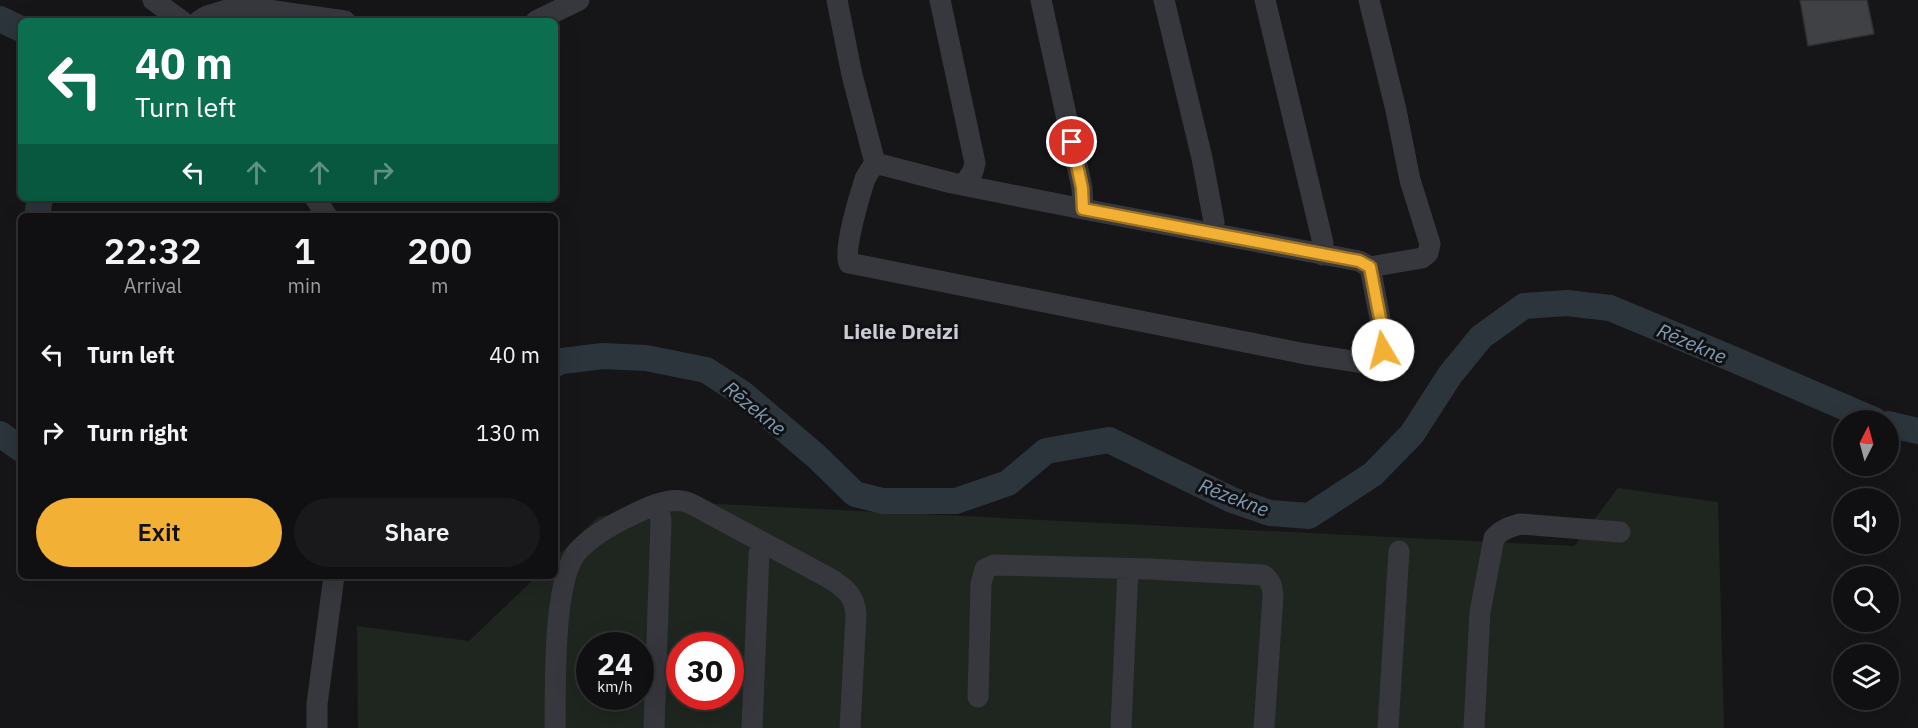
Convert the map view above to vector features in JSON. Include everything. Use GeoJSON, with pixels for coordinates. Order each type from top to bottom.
{"type":"FeatureCollection","features":[{"type":"Feature","properties":{"kind":"street"},"geometry":{"type":"LineString","coordinates":[[153,0],[178,18]]}},
{"type":"Feature","properties":{"kind":"street"},"geometry":{"type":"LineString","coordinates":[[542,18],[579,0]]}},
{"type":"Feature","properties":{"kind":"street"},"geometry":{"type":"LineString","coordinates":[[837,0],[852,75],[875,163],[866,177],[850,233],[847,258],[849,263],[1306,354],[1365,363],[1376,360],[1383,350],[1383,334],[1370,267]]}},
{"type":"Feature","properties":{"kind":"street"},"geometry":{"type":"LineString","coordinates":[[940,0],[975,163],[964,185]]}},
{"type":"Feature","properties":{"kind":"street"},"geometry":{"type":"LineString","coordinates":[[1041,0],[1082,188],[1083,209]]}},
{"type":"Feature","properties":{"kind":"street"},"geometry":{"type":"LineString","coordinates":[[1164,0],[1202,158],[1214,222],[1212,233]]}},
{"type":"Feature","properties":{"kind":"street"},"geometry":{"type":"LineString","coordinates":[[1265,0],[1323,243],[1322,255]]}},
{"type":"Feature","properties":{"kind":"street"},"geometry":{"type":"LineString","coordinates":[[875,163],[964,185],[1359,261],[1370,267],[1422,258],[1428,253],[1430,244],[1410,180],[1396,110],[1369,0]]}},
{"type":"Feature","properties":{"kind":"street"},"geometry":{"type":"LineString","coordinates":[[204,18],[240,6],[324,18]]}},
{"type":"Feature","properties":{"kind":"street"},"geometry":{"type":"LineString","coordinates":[[555,728],[559,606],[563,585],[576,554],[591,539],[614,523],[647,507],[681,501],[699,507],[829,578],[845,588],[851,596],[856,615],[850,728]]}},
{"type":"Feature","properties":{"kind":"street"},"geometry":{"type":"LineString","coordinates":[[654,728],[662,521],[658,505]]}},
{"type":"Feature","properties":{"kind":"street"},"geometry":{"type":"LineString","coordinates":[[1474,728],[1480,612],[1494,538],[1508,527],[1520,524],[1620,532]]}},
{"type":"Feature","properties":{"kind":"street"},"geometry":{"type":"LineString","coordinates":[[752,728],[759,554],[763,542]]}},
{"type":"Feature","properties":{"kind":"street"},"geometry":{"type":"LineString","coordinates":[[1388,728],[1399,551]]}},
{"type":"Feature","properties":{"kind":"street"},"geometry":{"type":"LineString","coordinates":[[978,697],[981,584],[985,569],[994,565],[1263,575],[1272,585],[1273,595],[1264,728]]}},
{"type":"Feature","properties":{"kind":"street"},"geometry":{"type":"LineString","coordinates":[[1121,728],[1128,569]]}},
{"type":"Feature","properties":{"kind":"street"},"geometry":{"type":"LineString","coordinates":[[317,728],[317,704],[334,579]]}},
{"type":"Feature","properties":{"kind":"shaded area"},"geometry":{"type":"Polygon","coordinates":[[[1618,488],[1718,502],[1724,728],[358,728],[357,626],[469,641],[534,579],[558,579],[558,555],[598,517],[697,503],[1574,546],[1618,488]]]}},
{"type":"Feature","properties":{"kind":"building"},"geometry":{"type":"Polygon","coordinates":[[[1800,0],[1867,0],[1874,34],[1808,46],[1800,0]]]}},
{"type":"Feature","properties":{"kind":"waterway"},"geometry":{"type":"LineString","coordinates":[[0,19],[18,28]]}},
{"type":"Feature","properties":{"kind":"waterway"},"geometry":{"type":"LineString","coordinates":[[38,213],[40,201]]}},
{"type":"Feature","properties":{"kind":"waterway","name":"Rēzekne"},"geometry":{"type":"LineString","coordinates":[[558,363],[603,356],[646,358],[706,370],[743,394],[816,456],[855,494],[883,501],[956,501],[1008,483],[1046,451],[1109,440],[1232,500],[1270,513],[1309,516],[1373,474],[1412,434],[1450,375],[1481,337],[1524,306],[1567,303],[1610,308],[1851,410]]}},
{"type":"Feature","properties":{"kind":"waterway","name":"Rēzekne"},"geometry":{"type":"LineString","coordinates":[[1899,427],[1918,431]]}},
{"type":"Feature","properties":{"kind":"waterway","name":"Rēzekne"},"geometry":{"type":"LineString","coordinates":[[0,434],[18,447]]}},
{"type":"Feature","properties":{"kind":"district","name":"Lielie Dreizi"},"geometry":{"type":"Point","coordinates":[901,331]}},
{"type":"Feature","properties":{"kind":"route"},"geometry":{"type":"LineString","coordinates":[[1072,142],[1082,188],[1083,209],[1359,261],[1370,267],[1383,334],[1383,350]]}}]}
